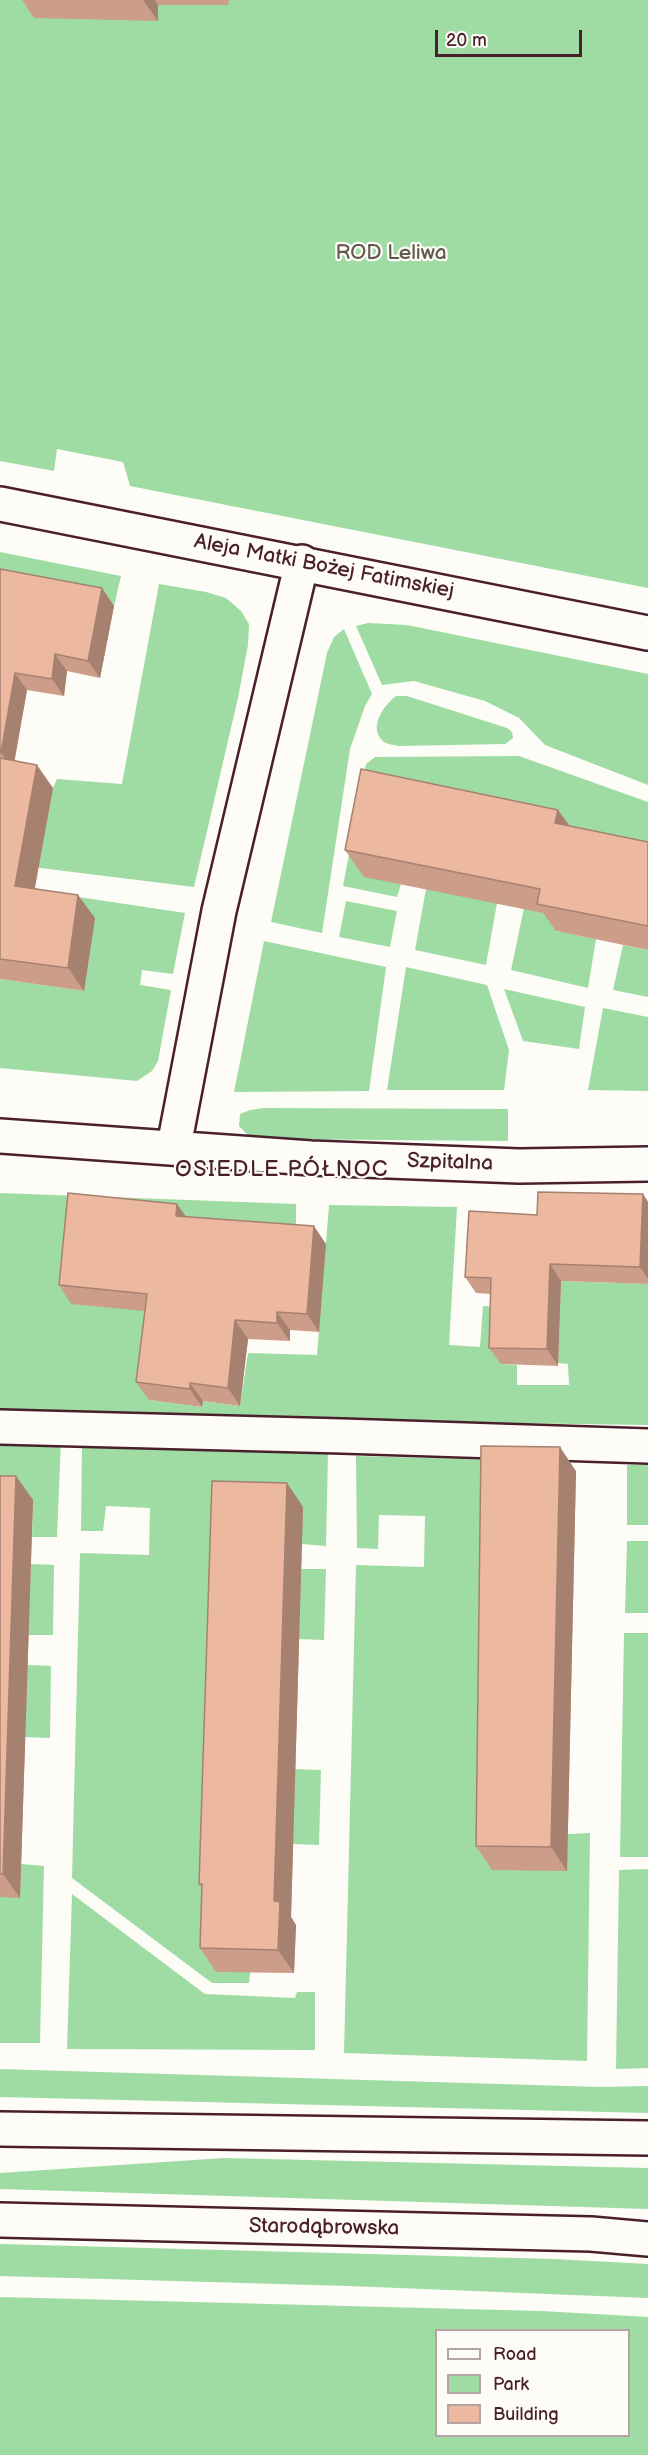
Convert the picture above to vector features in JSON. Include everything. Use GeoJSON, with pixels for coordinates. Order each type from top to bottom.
{"type":"FeatureCollection","features":[{"type":"Feature","properties":{"kind":"street","name":"Aleja Matki Bożej Fatimskiej"},"geometry":{"type":"LineString","coordinates":[[0,504],[302,562],[648,633]]}},
{"type":"Feature","properties":{"kind":"street"},"geometry":{"type":"LineString","coordinates":[[174,1146],[219,911],[302,562]]}},
{"type":"Feature","properties":{"kind":"street","name":"Szpitalna"},"geometry":{"type":"LineString","coordinates":[[0,1136],[174,1146],[311,1158],[519,1166],[648,1164]]}},
{"type":"Feature","properties":{"kind":"street"},"geometry":{"type":"LineString","coordinates":[[0,1427],[648,1446]]}},
{"type":"Feature","properties":{"kind":"street"},"geometry":{"type":"LineString","coordinates":[[0,2129],[648,2138]]}},
{"type":"Feature","properties":{"kind":"street","name":"Starodąbrowska"},"geometry":{"type":"LineString","coordinates":[[0,2220],[591,2234],[648,2239]]}},
{"type":"Feature","properties":{"kind":"green space","name":"ROD Leliwa"},"geometry":{"type":"Polygon","coordinates":[[[0,0],[648,0],[648,588],[130,486],[123,462],[57,449],[54,471],[0,461],[0,0]]]}},
{"type":"Feature","properties":{"kind":"green space"},"geometry":{"type":"Polygon","coordinates":[[[0,552],[121,576],[114,606],[0,584],[0,552]]]}},
{"type":"Feature","properties":{"kind":"green space"},"geometry":{"type":"Polygon","coordinates":[[[159,584],[226,598],[241,611],[249,624],[248,645],[238,698],[194,887],[0,863],[57,779],[122,784],[159,584]]]}},
{"type":"Feature","properties":{"kind":"green space"},"geometry":{"type":"Polygon","coordinates":[[[368,623],[407,625],[648,674],[648,785],[545,745],[519,718],[485,701],[414,681],[382,685],[356,626],[368,623]]]}},
{"type":"Feature","properties":{"kind":"green space"},"geometry":{"type":"Polygon","coordinates":[[[344,629],[372,694],[365,706],[350,749],[322,933],[271,922],[327,653],[334,637],[344,629]]]}},
{"type":"Feature","properties":{"kind":"green space"},"geometry":{"type":"Polygon","coordinates":[[[396,696],[407,696],[507,728],[512,732],[513,738],[505,744],[398,746],[384,742],[379,736],[377,724],[382,711],[396,696]]]}},
{"type":"Feature","properties":{"kind":"green space"},"geometry":{"type":"Polygon","coordinates":[[[519,756],[648,802],[648,865],[401,884],[397,897],[343,886],[366,764],[375,757],[519,756]]]}},
{"type":"Feature","properties":{"kind":"green space"},"geometry":{"type":"Polygon","coordinates":[[[426,889],[497,903],[486,965],[415,950],[426,889]]]}},
{"type":"Feature","properties":{"kind":"green space"},"geometry":{"type":"Polygon","coordinates":[[[65,895],[185,913],[173,974],[142,970],[140,985],[171,990],[158,1061],[152,1071],[137,1081],[0,1068],[0,979],[84,991],[65,895]]]}},
{"type":"Feature","properties":{"kind":"green space"},"geometry":{"type":"Polygon","coordinates":[[[346,901],[397,911],[390,947],[339,937],[346,901]]]}},
{"type":"Feature","properties":{"kind":"green space"},"geometry":{"type":"Polygon","coordinates":[[[524,908],[559,915],[556,931],[596,939],[588,988],[511,970],[524,908]]]}},
{"type":"Feature","properties":{"kind":"green space"},"geometry":{"type":"Polygon","coordinates":[[[264,941],[386,967],[369,1091],[234,1092],[264,941]]]}},
{"type":"Feature","properties":{"kind":"green space"},"geometry":{"type":"Polygon","coordinates":[[[623,945],[648,950],[648,997],[613,990],[623,945]]]}},
{"type":"Feature","properties":{"kind":"green space"},"geometry":{"type":"Polygon","coordinates":[[[406,967],[487,985],[509,1050],[504,1090],[387,1090],[406,967]]]}},
{"type":"Feature","properties":{"kind":"green space"},"geometry":{"type":"Polygon","coordinates":[[[504,989],[585,1007],[579,1049],[523,1041],[504,989]]]}},
{"type":"Feature","properties":{"kind":"green space"},"geometry":{"type":"Polygon","coordinates":[[[603,1008],[648,1017],[648,1091],[588,1090],[603,1008]]]}},
{"type":"Feature","properties":{"kind":"green space"},"geometry":{"type":"Polygon","coordinates":[[[264,1108],[508,1109],[508,1141],[268,1139],[249,1136],[239,1126],[240,1114],[264,1108]]]}},
{"type":"Feature","properties":{"kind":"green space"},"geometry":{"type":"Polygon","coordinates":[[[0,1193],[296,1204],[296,1230],[149,1400],[202,1407],[203,1401],[240,1406],[248,1353],[317,1355],[329,1205],[457,1207],[449,1345],[480,1347],[483,1306],[503,1307],[501,1364],[517,1365],[517,1385],[569,1385],[568,1364],[558,1363],[561,1281],[648,1284],[648,1425],[0,1416],[0,1193]]]}},
{"type":"Feature","properties":{"kind":"green space"},"geometry":{"type":"Polygon","coordinates":[[[0,1439],[61,1441],[57,1537],[32,1537],[33,1500],[0,1499],[0,1439]]]}},
{"type":"Feature","properties":{"kind":"green space"},"geometry":{"type":"Polygon","coordinates":[[[82,1444],[328,1452],[326,1546],[301,1544],[249,1983],[212,1983],[72,1878],[80,1553],[149,1555],[150,1508],[106,1506],[103,1531],[81,1531],[82,1444]]]}},
{"type":"Feature","properties":{"kind":"green space"},"geometry":{"type":"Polygon","coordinates":[[[356,1456],[496,1460],[568,1834],[590,1833],[587,2061],[344,2053],[356,1565],[424,1567],[425,1516],[379,1515],[378,1549],[357,1548],[356,1456]]]}},
{"type":"Feature","properties":{"kind":"green space"},"geometry":{"type":"Polygon","coordinates":[[[627,1465],[648,1465],[648,1525],[627,1525],[627,1465]]]}},
{"type":"Feature","properties":{"kind":"green space"},"geometry":{"type":"Polygon","coordinates":[[[627,1541],[648,1541],[648,1613],[625,1613],[627,1541]]]}},
{"type":"Feature","properties":{"kind":"green space"},"geometry":{"type":"Polygon","coordinates":[[[31,1564],[54,1565],[53,1635],[28,1635],[31,1564]]]}},
{"type":"Feature","properties":{"kind":"green space"},"geometry":{"type":"Polygon","coordinates":[[[301,1569],[326,1569],[324,1640],[299,1639],[301,1569]]]}},
{"type":"Feature","properties":{"kind":"green space"},"geometry":{"type":"Polygon","coordinates":[[[624,1633],[648,1633],[648,1857],[620,1857],[624,1633]]]}},
{"type":"Feature","properties":{"kind":"green space"},"geometry":{"type":"Polygon","coordinates":[[[27,1665],[51,1666],[50,1738],[25,1737],[27,1665]]]}},
{"type":"Feature","properties":{"kind":"green space"},"geometry":{"type":"Polygon","coordinates":[[[294,1769],[321,1770],[319,1845],[293,1844],[294,1769]]]}},
{"type":"Feature","properties":{"kind":"green space"},"geometry":{"type":"Polygon","coordinates":[[[21,1864],[44,1866],[40,2043],[0,2043],[0,1897],[20,1897],[21,1864]]]}},
{"type":"Feature","properties":{"kind":"green space"},"geometry":{"type":"Polygon","coordinates":[[[648,1869],[648,2068],[616,2069],[619,1870],[648,1869]]]}},
{"type":"Feature","properties":{"kind":"green space"},"geometry":{"type":"Polygon","coordinates":[[[72,1894],[205,1994],[295,1998],[297,1992],[315,1992],[315,2050],[67,2049],[72,1894]]]}},
{"type":"Feature","properties":{"kind":"green space"},"geometry":{"type":"Polygon","coordinates":[[[0,2069],[600,2087],[648,2086],[648,2113],[0,2097],[0,2069]]]}},
{"type":"Feature","properties":{"kind":"green space"},"geometry":{"type":"Polygon","coordinates":[[[224,2158],[648,2168],[648,2209],[0,2189],[0,2173],[224,2158]]]}},
{"type":"Feature","properties":{"kind":"green space"},"geometry":{"type":"Polygon","coordinates":[[[0,2244],[555,2259],[648,2264],[648,2298],[349,2286],[0,2276],[0,2244]]]}},
{"type":"Feature","properties":{"kind":"green space"},"geometry":{"type":"Polygon","coordinates":[[[0,2297],[541,2311],[648,2317],[648,2455],[0,2455],[0,2297]]]}},
{"type":"Feature","properties":{"kind":"building"},"geometry":{"type":"Polygon","coordinates":[[[0,569],[102,588],[88,661],[55,654],[52,679],[15,673],[1,753],[0,753],[0,569]]]}},
{"type":"Feature","properties":{"kind":"building"},"geometry":{"type":"Polygon","coordinates":[[[0,758],[37,765],[15,886],[78,895],[68,968],[0,959],[0,758]]]}},
{"type":"Feature","properties":{"kind":"building"},"geometry":{"type":"Polygon","coordinates":[[[361,769],[558,810],[555,823],[648,842],[648,926],[537,904],[540,889],[345,850],[361,769]]]}},
{"type":"Feature","properties":{"kind":"building"},"geometry":{"type":"Polygon","coordinates":[[[538,1192],[643,1194],[640,1267],[550,1264],[547,1349],[489,1348],[491,1278],[465,1277],[469,1211],[537,1215],[538,1192]]]}},
{"type":"Feature","properties":{"kind":"building"},"geometry":{"type":"Polygon","coordinates":[[[68,1193],[177,1204],[176,1216],[314,1226],[307,1314],[277,1312],[277,1323],[235,1320],[228,1388],[190,1383],[190,1389],[136,1382],[147,1294],[59,1285],[68,1193]]]}},
{"type":"Feature","properties":{"kind":"building"},"geometry":{"type":"Polygon","coordinates":[[[481,1446],[560,1447],[551,1847],[476,1846],[481,1446]]]}},
{"type":"Feature","properties":{"kind":"building"},"geometry":{"type":"Polygon","coordinates":[[[0,1476],[16,1476],[3,1874],[0,1874],[0,1476]]]}},
{"type":"Feature","properties":{"kind":"building"},"geometry":{"type":"Polygon","coordinates":[[[212,1481],[287,1483],[274,1901],[280,1902],[278,1950],[200,1948],[202,1884],[199,1884],[212,1481]]]}},
{"type":"Feature","properties":{"kind":"district","name":"OSIEDLE PÓŁNOC"},"geometry":{"type":"Point","coordinates":[282,1170]}}]}
